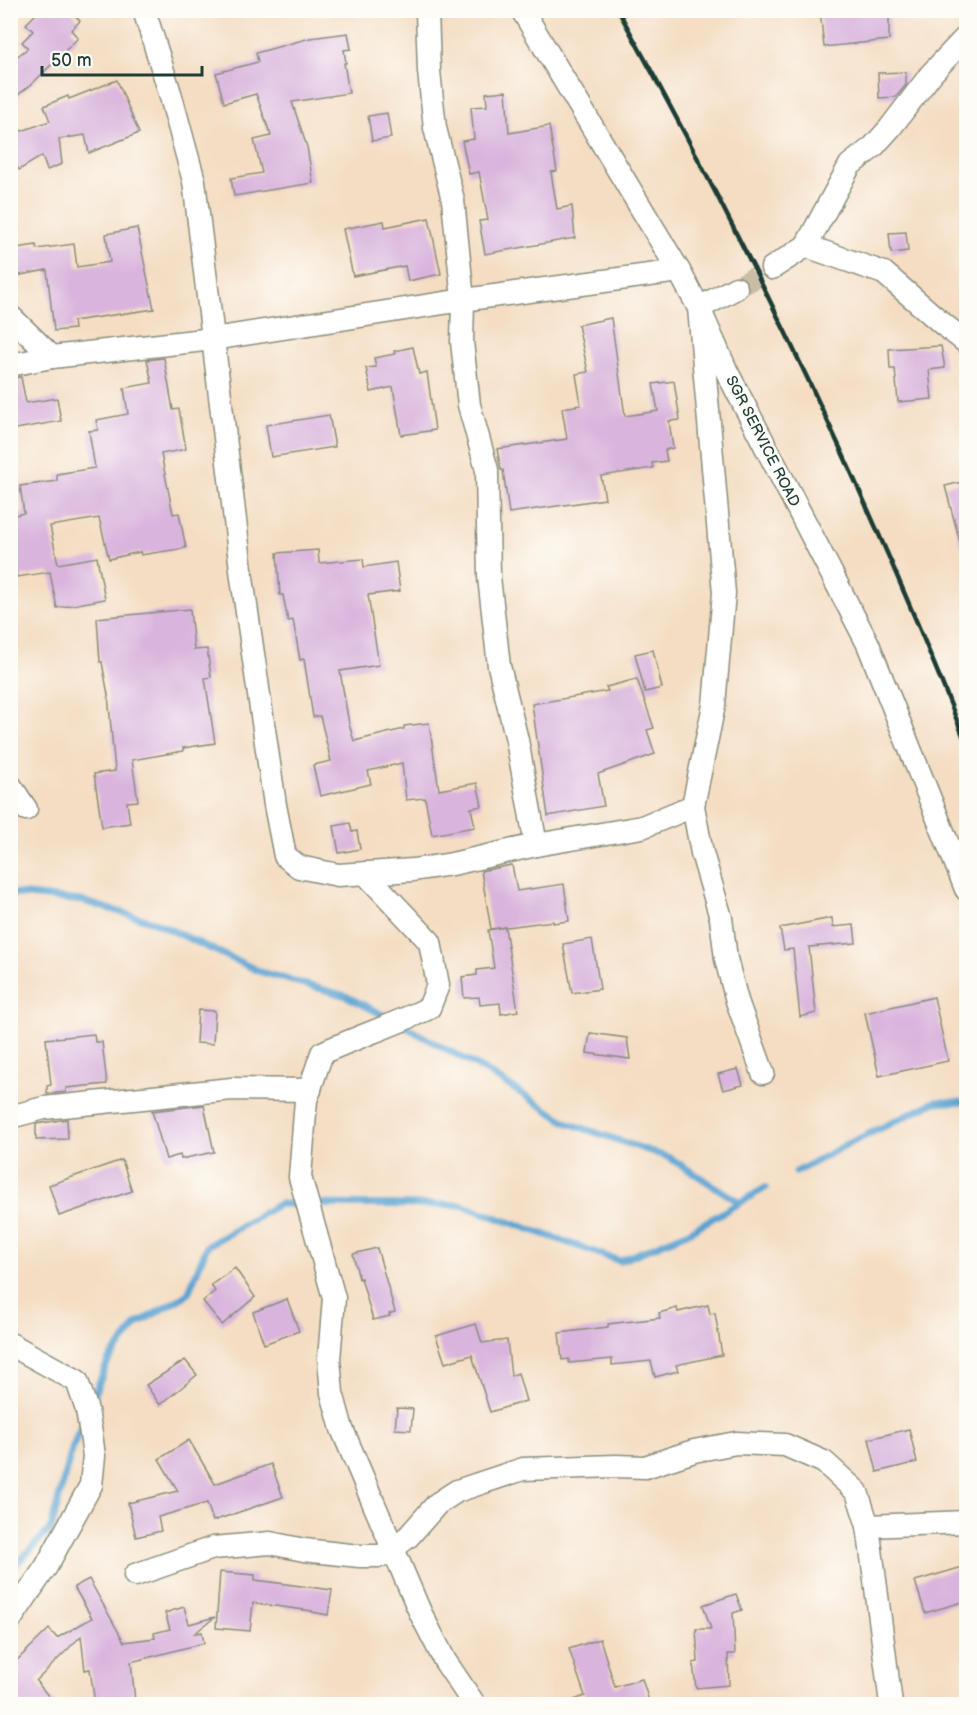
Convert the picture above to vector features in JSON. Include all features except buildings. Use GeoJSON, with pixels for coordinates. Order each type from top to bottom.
{"type":"FeatureCollection","features":[{"type":"Feature","properties":{"kind":"street"},"geometry":{"type":"LineString","coordinates":[[144,10],[194,181],[242,578],[275,805],[285,856],[299,867],[338,875],[413,870],[452,864],[536,845],[642,827],[693,806]]}},
{"type":"Feature","properties":{"kind":"street"},"geometry":{"type":"LineString","coordinates":[[427,10],[429,71],[435,128],[453,200],[463,300],[462,342],[469,405],[487,470],[489,577],[499,666],[517,740],[536,845]]}},
{"type":"Feature","properties":{"kind":"street","name":"SGR SERVICE ROAD"},"geometry":{"type":"LineString","coordinates":[[522,10],[699,308],[726,370],[868,644],[966,889]]}},
{"type":"Feature","properties":{"kind":"street"},"geometry":{"type":"LineString","coordinates":[[772,268],[806,246],[850,165],[873,147],[890,129],[932,73],[966,37]]}},
{"type":"Feature","properties":{"kind":"street"},"geometry":{"type":"LineString","coordinates":[[806,246],[884,273],[966,342]]}},
{"type":"Feature","properties":{"kind":"street"},"geometry":{"type":"LineString","coordinates":[[10,365],[52,357],[213,339],[463,300],[679,271]]}},
{"type":"Feature","properties":{"kind":"street"},"geometry":{"type":"LineString","coordinates":[[736,288],[699,308],[724,593],[714,705],[693,806],[702,853],[721,918],[726,959],[737,1001],[763,1073]]}},
{"type":"Feature","properties":{"kind":"street"},"geometry":{"type":"LineString","coordinates":[[10,316],[52,357]]}},
{"type":"Feature","properties":{"kind":"street"},"geometry":{"type":"LineString","coordinates":[[10,785],[26,809]]}},
{"type":"Feature","properties":{"kind":"street"},"geometry":{"type":"LineString","coordinates":[[365,873],[430,942],[438,985],[429,1008],[399,1023],[358,1037],[322,1053],[306,1100],[300,1177],[334,1298],[329,1359],[332,1393],[342,1429],[420,1612],[445,1661],[474,1704]]}},
{"type":"Feature","properties":{"kind":"street"},"geometry":{"type":"LineString","coordinates":[[10,1117],[44,1108],[232,1089],[310,1090]]}},
{"type":"Feature","properties":{"kind":"street"},"geometry":{"type":"LineString","coordinates":[[10,1344],[77,1381],[87,1410],[94,1456],[91,1485],[46,1567],[10,1620]]}},
{"type":"Feature","properties":{"kind":"street"},"geometry":{"type":"LineString","coordinates":[[135,1575],[213,1548],[270,1543],[304,1550],[382,1556],[408,1537],[437,1504],[457,1491],[523,1469],[645,1467],[694,1450],[736,1443],[785,1444],[824,1462],[857,1492],[868,1526],[891,1704]]}},
{"type":"Feature","properties":{"kind":"street"},"geometry":{"type":"LineString","coordinates":[[868,1526],[966,1522]]}},
{"type":"Feature","properties":{"kind":"waterway"},"geometry":{"type":"LineString","coordinates":[[10,893],[82,901],[154,922],[261,972],[346,996],[393,1020]]}},
{"type":"Feature","properties":{"kind":"waterway"},"geometry":{"type":"LineString","coordinates":[[402,1025],[481,1068],[568,1123],[670,1158],[739,1202]]}},
{"type":"Feature","properties":{"kind":"waterway"},"geometry":{"type":"LineString","coordinates":[[796,1172],[935,1102],[966,1102]]}},
{"type":"Feature","properties":{"kind":"waterway"},"geometry":{"type":"LineString","coordinates":[[91,1402],[108,1361],[137,1324],[188,1294],[207,1246],[279,1204],[461,1205],[620,1261],[687,1233],[765,1188]]}},
{"type":"Feature","properties":{"kind":"waterway"},"geometry":{"type":"LineString","coordinates":[[10,1571],[51,1528],[72,1449],[82,1423]]}},
{"type":"Feature","properties":{"kind":"tunnel"},"geometry":{"type":"LineString","coordinates":[[736,288],[772,268]]}},
{"type":"Feature","properties":{"kind":"railway"},"geometry":{"type":"LineString","coordinates":[[618,10],[714,189],[804,371],[888,555],[966,743]]}}]}
